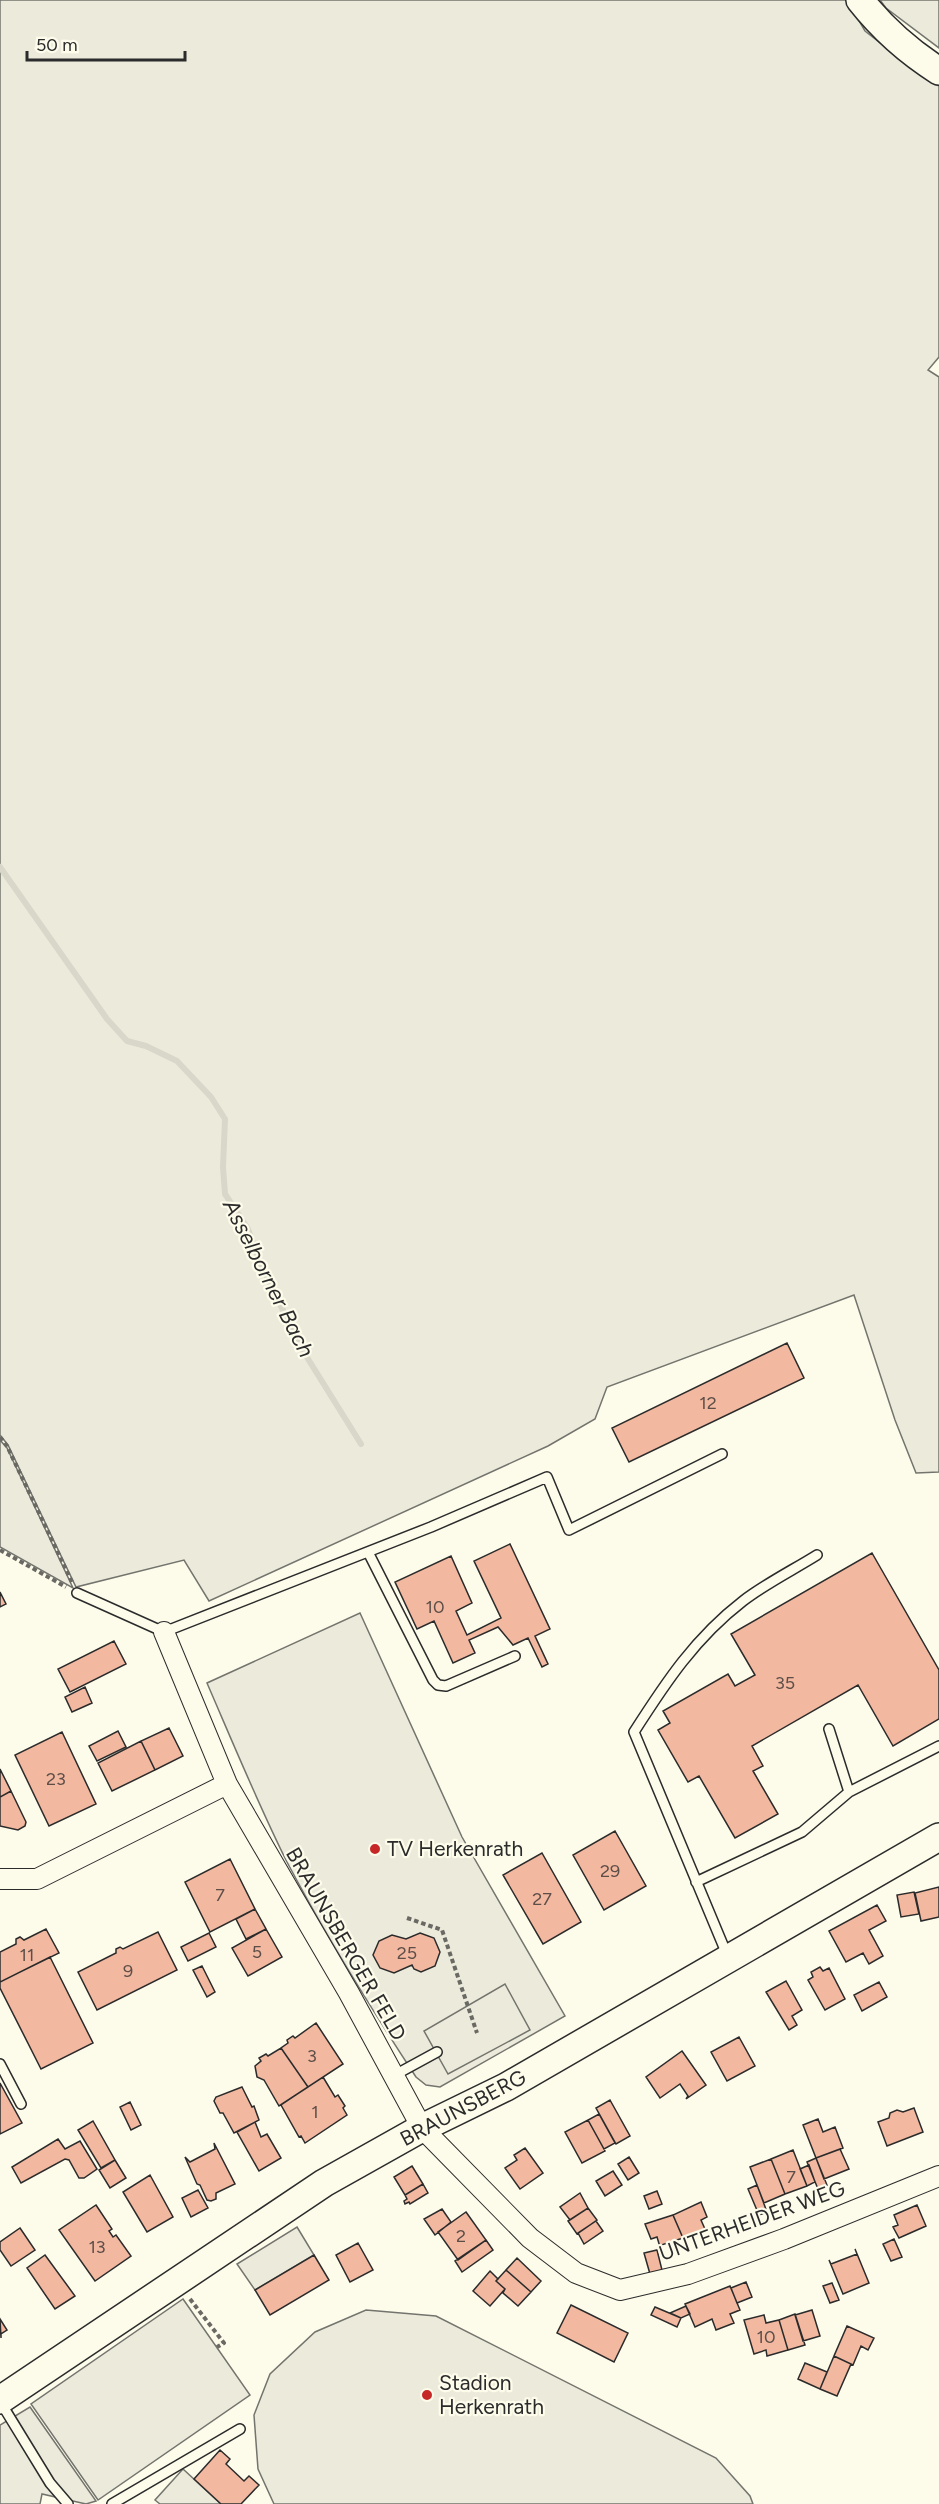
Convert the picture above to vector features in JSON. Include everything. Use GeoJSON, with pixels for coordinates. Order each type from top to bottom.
{"type":"FeatureCollection","features":[{"type":"Feature","properties":{"kind":"main road"},"geometry":{"type":"LineString","coordinates":[[860,0],[872,16],[914,55],[939,71]]}},
{"type":"Feature","properties":{"kind":"main road","name":"BRAUNSBERG"},"geometry":{"type":"LineString","coordinates":[[0,2400],[324,2183],[422,2128],[506,2087],[939,1837]]}},
{"type":"Feature","properties":{"kind":"street","name":"BRAUNSBERGER FELD"},"geometry":{"type":"LineString","coordinates":[[164,1632],[227,1784],[349,1993],[422,2128]]}},
{"type":"Feature","properties":{"kind":"street"},"geometry":{"type":"LineString","coordinates":[[0,1879],[37,1879],[227,1784]]}},
{"type":"Feature","properties":{"kind":"street","name":"UNTERHEIDER WEG"},"geometry":{"type":"LineString","coordinates":[[422,2128],[530,2238],[576,2273],[620,2290],[688,2274],[784,2239],[939,2176]]}},
{"type":"Feature","properties":{"kind":"lane"},"geometry":{"type":"LineString","coordinates":[[77,1593],[164,1632],[368,1552],[547,1477],[569,1530],[722,1454]]}},
{"type":"Feature","properties":{"kind":"lane"},"geometry":{"type":"LineString","coordinates":[[368,1552],[433,1680],[438,1685],[446,1686],[515,1656]]}},
{"type":"Feature","properties":{"kind":"lane"},"geometry":{"type":"LineString","coordinates":[[728,1958],[634,1732],[670,1675],[712,1628],[744,1600],[817,1556]]}},
{"type":"Feature","properties":{"kind":"lane"},"geometry":{"type":"LineString","coordinates":[[829,1729],[849,1792]]}},
{"type":"Feature","properties":{"kind":"lane"},"geometry":{"type":"LineString","coordinates":[[696,1882],[802,1832],[849,1792],[939,1746]]}},
{"type":"Feature","properties":{"kind":"lane"},"geometry":{"type":"LineString","coordinates":[[393,2076],[437,2052]]}},
{"type":"Feature","properties":{"kind":"lane"},"geometry":{"type":"LineString","coordinates":[[0,2064],[21,2104]]}},
{"type":"Feature","properties":{"kind":"lane"},"geometry":{"type":"LineString","coordinates":[[0,2400],[50,2483],[68,2504]]}},
{"type":"Feature","properties":{"kind":"lane"},"geometry":{"type":"LineString","coordinates":[[112,2504],[240,2429]]}},
{"type":"Feature","properties":{"kind":"path"},"geometry":{"type":"LineString","coordinates":[[0,1437],[8,1446],[77,1593]]}},
{"type":"Feature","properties":{"kind":"path"},"geometry":{"type":"LineString","coordinates":[[0,1550],[77,1593]]}},
{"type":"Feature","properties":{"kind":"path"},"geometry":{"type":"LineString","coordinates":[[407,1918],[442,1930],[477,2033]]}},
{"type":"Feature","properties":{"kind":"path"},"geometry":{"type":"LineString","coordinates":[[177,2282],[224,2343],[217,2347]]}},
{"type":"Feature","properties":{"kind":"shaded area"},"geometry":{"type":"Polygon","coordinates":[[[0,0],[847,0],[865,31],[939,86],[939,357],[928,370],[939,377],[939,1472],[916,1473],[895,1420],[854,1295],[607,1387],[595,1419],[548,1446],[209,1601],[184,1560],[76,1587],[8,1445],[0,1435],[0,0]]]}},
{"type":"Feature","properties":{"kind":"shaded area"},"geometry":{"type":"Polygon","coordinates":[[[880,0],[939,0],[939,48],[886,8],[880,0]]]}},
{"type":"Feature","properties":{"kind":"shaded area"},"geometry":{"type":"Polygon","coordinates":[[[0,1440],[7,1448],[73,1588],[0,1547],[0,1440]]]}},
{"type":"Feature","properties":{"kind":"shaded area","name":"TV Herkenrath"},"geometry":{"type":"Polygon","coordinates":[[[360,1613],[462,1837],[565,2016],[440,2087],[426,2085],[416,2077],[365,1998],[317,1917],[276,1840],[207,1683],[360,1613]]]}},
{"type":"Feature","properties":{"kind":"shaded area"},"geometry":{"type":"Polygon","coordinates":[[[505,1984],[530,2030],[448,2074],[424,2031],[505,1984]]]}},
{"type":"Feature","properties":{"kind":"shaded area"},"geometry":{"type":"Polygon","coordinates":[[[297,2227],[314,2255],[255,2290],[237,2264],[297,2227]]]}},
{"type":"Feature","properties":{"kind":"shaded area"},"geometry":{"type":"Polygon","coordinates":[[[183,2299],[250,2395],[98,2500],[31,2404],[183,2299]]]}},
{"type":"Feature","properties":{"kind":"shaded area","name":"Stadion Herkenrath"},"geometry":{"type":"Polygon","coordinates":[[[366,2310],[436,2316],[716,2458],[750,2496],[753,2504],[274,2504],[258,2469],[254,2415],[270,2374],[315,2332],[366,2310]]]}},
{"type":"Feature","properties":{"kind":"shaded area"},"geometry":{"type":"Polygon","coordinates":[[[30,2407],[96,2501],[86,2504],[42,2494],[40,2504],[0,2504],[0,2425],[30,2407]]]}},
{"type":"Feature","properties":{"kind":"shaded area"},"geometry":{"type":"Polygon","coordinates":[[[183,2469],[221,2504],[160,2504],[155,2500],[183,2469]]]}},
{"type":"Feature","properties":{"kind":"building"},"geometry":{"type":"Polygon","coordinates":[[[787,1343],[804,1378],[629,1462],[612,1428],[787,1343]]]}},
{"type":"Feature","properties":{"kind":"building"},"geometry":{"type":"Polygon","coordinates":[[[510,1544],[550,1629],[535,1636],[548,1664],[542,1667],[528,1638],[513,1645],[498,1627],[469,1640],[475,1653],[453,1663],[434,1621],[417,1629],[395,1582],[451,1556],[472,1603],[456,1611],[467,1635],[501,1618],[474,1561],[510,1544]]]}},
{"type":"Feature","properties":{"kind":"building"},"geometry":{"type":"Polygon","coordinates":[[[872,1553],[939,1670],[939,1719],[893,1746],[858,1685],[752,1746],[763,1766],[753,1771],[778,1814],[735,1838],[699,1776],[688,1782],[658,1730],[670,1723],[663,1711],[728,1674],[735,1686],[755,1675],[731,1634],[872,1553]]]}},
{"type":"Feature","properties":{"kind":"building"},"geometry":{"type":"Polygon","coordinates":[[[0,1592],[6,1604],[0,1607],[0,1592]]]}},
{"type":"Feature","properties":{"kind":"building"},"geometry":{"type":"Polygon","coordinates":[[[114,1641],[126,1664],[70,1692],[58,1669],[114,1641]]]}},
{"type":"Feature","properties":{"kind":"building"},"geometry":{"type":"Polygon","coordinates":[[[85,1687],[92,1703],[72,1712],[65,1697],[85,1687]]]}},
{"type":"Feature","properties":{"kind":"building"},"geometry":{"type":"Polygon","coordinates":[[[169,1728],[183,1756],[155,1770],[141,1741],[169,1728]]]}},
{"type":"Feature","properties":{"kind":"building"},"geometry":{"type":"Polygon","coordinates":[[[118,1731],[126,1747],[97,1761],[89,1746],[118,1731]]]}},
{"type":"Feature","properties":{"kind":"building"},"geometry":{"type":"Polygon","coordinates":[[[62,1732],[96,1804],[49,1826],[15,1755],[62,1732]]]}},
{"type":"Feature","properties":{"kind":"building"},"geometry":{"type":"Polygon","coordinates":[[[141,1741],[155,1770],[112,1791],[98,1763],[141,1741]]]}},
{"type":"Feature","properties":{"kind":"building"},"geometry":{"type":"Polygon","coordinates":[[[0,1769],[11,1791],[0,1797],[0,1769]]]}},
{"type":"Feature","properties":{"kind":"building"},"geometry":{"type":"Polygon","coordinates":[[[11,1791],[26,1822],[25,1826],[18,1830],[0,1826],[0,1797],[11,1791]]]}},
{"type":"Feature","properties":{"kind":"building"},"geometry":{"type":"Polygon","coordinates":[[[615,1831],[646,1886],[604,1910],[573,1855],[615,1831]]]}},
{"type":"Feature","properties":{"kind":"building"},"geometry":{"type":"Polygon","coordinates":[[[542,1853],[581,1922],[543,1944],[503,1875],[542,1853]]]}},
{"type":"Feature","properties":{"kind":"building"},"geometry":{"type":"Polygon","coordinates":[[[230,1859],[255,1909],[210,1932],[185,1882],[230,1859]]]}},
{"type":"Feature","properties":{"kind":"building"},"geometry":{"type":"Polygon","coordinates":[[[939,1887],[939,1917],[921,1921],[915,1893],[939,1887]]]}},
{"type":"Feature","properties":{"kind":"building"},"geometry":{"type":"Polygon","coordinates":[[[914,1892],[919,1914],[901,1917],[897,1895],[914,1892]]]}},
{"type":"Feature","properties":{"kind":"building"},"geometry":{"type":"Polygon","coordinates":[[[877,1905],[886,1921],[869,1930],[883,1956],[869,1964],[863,1953],[846,1962],[829,1931],[877,1905]]]}},
{"type":"Feature","properties":{"kind":"building"},"geometry":{"type":"Polygon","coordinates":[[[255,1909],[266,1929],[246,1939],[236,1919],[255,1909]]]}},
{"type":"Feature","properties":{"kind":"building"},"geometry":{"type":"Polygon","coordinates":[[[46,1929],[59,1953],[0,1982],[0,1952],[16,1944],[16,1939],[20,1937],[24,1940],[46,1929]]]}},
{"type":"Feature","properties":{"kind":"building"},"geometry":{"type":"Polygon","coordinates":[[[266,1929],[282,1957],[248,1976],[232,1948],[266,1929]]]}},
{"type":"Feature","properties":{"kind":"building"},"geometry":{"type":"Polygon","coordinates":[[[158,1932],[177,1970],[97,2010],[78,1972],[116,1953],[116,1949],[120,1947],[123,1949],[158,1932]]]}},
{"type":"Feature","properties":{"kind":"building"},"geometry":{"type":"Polygon","coordinates":[[[209,1933],[216,1947],[188,1961],[181,1947],[209,1933]]]}},
{"type":"Feature","properties":{"kind":"building"},"geometry":{"type":"Polygon","coordinates":[[[420,1933],[434,1938],[440,1952],[435,1966],[421,1972],[414,1969],[412,1965],[394,1973],[380,1968],[373,1955],[379,1941],[392,1935],[406,1939],[420,1933]]]}},
{"type":"Feature","properties":{"kind":"building"},"geometry":{"type":"Polygon","coordinates":[[[50,1957],[93,2043],[41,2069],[0,1988],[0,1982],[50,1957]]]}},
{"type":"Feature","properties":{"kind":"building"},"geometry":{"type":"Polygon","coordinates":[[[202,1966],[215,1992],[207,1997],[193,1970],[202,1966]]]}},
{"type":"Feature","properties":{"kind":"building"},"geometry":{"type":"Polygon","coordinates":[[[820,1967],[823,1971],[829,1968],[845,1999],[825,2010],[808,1980],[813,1977],[811,1972],[820,1967]]]}},
{"type":"Feature","properties":{"kind":"building"},"geometry":{"type":"Polygon","coordinates":[[[786,1981],[802,2010],[792,2016],[797,2025],[789,2030],[766,1992],[786,1981]]]}},
{"type":"Feature","properties":{"kind":"building"},"geometry":{"type":"Polygon","coordinates":[[[879,1982],[887,1997],[862,2011],[854,1995],[879,1982]]]}},
{"type":"Feature","properties":{"kind":"building"},"geometry":{"type":"Polygon","coordinates":[[[316,2023],[343,2064],[308,2087],[281,2048],[288,2043],[287,2040],[293,2036],[295,2038],[316,2023]]]}},
{"type":"Feature","properties":{"kind":"building"},"geometry":{"type":"Polygon","coordinates":[[[739,2037],[755,2066],[727,2081],[711,2052],[739,2037]]]}},
{"type":"Feature","properties":{"kind":"building"},"geometry":{"type":"Polygon","coordinates":[[[281,2048],[308,2087],[279,2106],[264,2080],[257,2077],[255,2066],[261,2061],[259,2058],[266,2054],[268,2056],[281,2048]]]}},
{"type":"Feature","properties":{"kind":"building"},"geometry":{"type":"Polygon","coordinates":[[[682,2051],[706,2085],[686,2099],[688,2096],[680,2084],[660,2098],[646,2077],[682,2051]]]}},
{"type":"Feature","properties":{"kind":"building"},"geometry":{"type":"Polygon","coordinates":[[[323,2077],[335,2097],[338,2095],[345,2106],[343,2108],[347,2115],[305,2143],[301,2136],[299,2137],[281,2105],[323,2077]]]}},
{"type":"Feature","properties":{"kind":"building"},"geometry":{"type":"Polygon","coordinates":[[[0,2083],[22,2123],[0,2134],[0,2083]]]}},
{"type":"Feature","properties":{"kind":"building"},"geometry":{"type":"Polygon","coordinates":[[[242,2087],[252,2107],[254,2106],[259,2120],[234,2133],[214,2101],[216,2097],[242,2087]]]}},
{"type":"Feature","properties":{"kind":"building"},"geometry":{"type":"Polygon","coordinates":[[[610,2100],[630,2136],[616,2144],[596,2108],[610,2100]]]}},
{"type":"Feature","properties":{"kind":"building"},"geometry":{"type":"Polygon","coordinates":[[[130,2102],[141,2125],[131,2130],[120,2107],[130,2102]]]}},
{"type":"Feature","properties":{"kind":"building"},"geometry":{"type":"Polygon","coordinates":[[[914,2108],[923,2132],[887,2146],[878,2122],[889,2118],[890,2113],[897,2110],[903,2112],[914,2108]]]}},
{"type":"Feature","properties":{"kind":"building"},"geometry":{"type":"Polygon","coordinates":[[[599,2114],[615,2143],[604,2149],[588,2120],[599,2114]]]}},
{"type":"Feature","properties":{"kind":"building"},"geometry":{"type":"Polygon","coordinates":[[[818,2119],[823,2132],[835,2127],[843,2148],[816,2158],[803,2125],[818,2119]]]}},
{"type":"Feature","properties":{"kind":"building"},"geometry":{"type":"Polygon","coordinates":[[[588,2120],[605,2151],[582,2163],[565,2132],[588,2120]]]}},
{"type":"Feature","properties":{"kind":"building"},"geometry":{"type":"Polygon","coordinates":[[[93,2121],[115,2160],[101,2168],[78,2130],[93,2121]]]}},
{"type":"Feature","properties":{"kind":"building"},"geometry":{"type":"Polygon","coordinates":[[[255,2122],[261,2137],[267,2134],[281,2158],[259,2171],[237,2132],[255,2122]]]}},
{"type":"Feature","properties":{"kind":"building"},"geometry":{"type":"Polygon","coordinates":[[[58,2139],[65,2149],[80,2141],[97,2169],[84,2178],[79,2178],[69,2160],[65,2159],[21,2183],[12,2167],[58,2139]]]}},
{"type":"Feature","properties":{"kind":"building"},"geometry":{"type":"Polygon","coordinates":[[[214,2143],[235,2184],[216,2193],[216,2199],[211,2201],[207,2200],[200,2185],[197,2184],[185,2157],[190,2162],[215,2149],[214,2143]]]}},
{"type":"Feature","properties":{"kind":"building"},"geometry":{"type":"Polygon","coordinates":[[[525,2148],[543,2173],[520,2189],[505,2168],[517,2160],[514,2155],[525,2148]]]}},
{"type":"Feature","properties":{"kind":"building"},"geometry":{"type":"Polygon","coordinates":[[[840,2149],[849,2169],[824,2179],[816,2158],[840,2149]]]}},
{"type":"Feature","properties":{"kind":"building"},"geometry":{"type":"Polygon","coordinates":[[[793,2150],[807,2186],[785,2194],[771,2159],[793,2150]]]}},
{"type":"Feature","properties":{"kind":"building"},"geometry":{"type":"Polygon","coordinates":[[[629,2157],[639,2173],[628,2180],[618,2164],[629,2157]]]}},
{"type":"Feature","properties":{"kind":"building"},"geometry":{"type":"Polygon","coordinates":[[[816,2158],[827,2185],[818,2189],[807,2162],[816,2158]]]}},
{"type":"Feature","properties":{"kind":"building"},"geometry":{"type":"Polygon","coordinates":[[[771,2159],[785,2194],[764,2203],[750,2167],[771,2159]]]}},
{"type":"Feature","properties":{"kind":"building"},"geometry":{"type":"Polygon","coordinates":[[[115,2160],[126,2178],[110,2188],[99,2170],[115,2160]]]}},
{"type":"Feature","properties":{"kind":"building"},"geometry":{"type":"Polygon","coordinates":[[[809,2165],[815,2182],[807,2186],[800,2169],[809,2165]]]}},
{"type":"Feature","properties":{"kind":"building"},"geometry":{"type":"Polygon","coordinates":[[[412,2166],[423,2184],[405,2195],[394,2177],[412,2166]]]}},
{"type":"Feature","properties":{"kind":"building"},"geometry":{"type":"Polygon","coordinates":[[[613,2171],[622,2185],[605,2196],[596,2181],[613,2171]]]}},
{"type":"Feature","properties":{"kind":"building"},"geometry":{"type":"Polygon","coordinates":[[[150,2175],[173,2217],[147,2232],[123,2192],[150,2175]]]}},
{"type":"Feature","properties":{"kind":"building"},"geometry":{"type":"Polygon","coordinates":[[[423,2184],[428,2193],[410,2204],[409,2202],[405,2204],[404,2201],[407,2199],[405,2195],[423,2184]]]}},
{"type":"Feature","properties":{"kind":"building"},"geometry":{"type":"Polygon","coordinates":[[[757,2185],[767,2212],[759,2215],[748,2189],[757,2185]]]}},
{"type":"Feature","properties":{"kind":"building"},"geometry":{"type":"Polygon","coordinates":[[[198,2190],[208,2208],[191,2217],[182,2198],[198,2190]]]}},
{"type":"Feature","properties":{"kind":"building"},"geometry":{"type":"Polygon","coordinates":[[[657,2191],[662,2204],[649,2209],[644,2196],[657,2191]]]}},
{"type":"Feature","properties":{"kind":"building"},"geometry":{"type":"Polygon","coordinates":[[[580,2193],[588,2208],[570,2220],[560,2207],[580,2193]]]}},
{"type":"Feature","properties":{"kind":"building"},"geometry":{"type":"Polygon","coordinates":[[[701,2202],[707,2217],[701,2220],[705,2229],[683,2238],[673,2215],[701,2202]]]}},
{"type":"Feature","properties":{"kind":"building"},"geometry":{"type":"Polygon","coordinates":[[[96,2205],[112,2229],[109,2231],[113,2237],[116,2235],[131,2256],[95,2281],[59,2230],[96,2205]]]}},
{"type":"Feature","properties":{"kind":"building"},"geometry":{"type":"Polygon","coordinates":[[[917,2205],[926,2226],[899,2238],[893,2227],[898,2225],[894,2215],[917,2205]]]}},
{"type":"Feature","properties":{"kind":"building"},"geometry":{"type":"Polygon","coordinates":[[[588,2208],[597,2220],[577,2234],[568,2221],[588,2208]]]}},
{"type":"Feature","properties":{"kind":"building"},"geometry":{"type":"Polygon","coordinates":[[[442,2209],[451,2222],[435,2235],[424,2219],[442,2209]]]}},
{"type":"Feature","properties":{"kind":"building"},"geometry":{"type":"Polygon","coordinates":[[[466,2212],[486,2240],[458,2260],[438,2232],[466,2212]]]}},
{"type":"Feature","properties":{"kind":"building"},"geometry":{"type":"Polygon","coordinates":[[[673,2215],[683,2238],[660,2247],[657,2237],[651,2239],[645,2224],[673,2215]]]}},
{"type":"Feature","properties":{"kind":"building"},"geometry":{"type":"Polygon","coordinates":[[[596,2221],[603,2231],[584,2244],[578,2233],[596,2221]]]}},
{"type":"Feature","properties":{"kind":"building"},"geometry":{"type":"Polygon","coordinates":[[[20,2228],[35,2250],[11,2266],[0,2250],[0,2242],[20,2228]]]}},
{"type":"Feature","properties":{"kind":"building"},"geometry":{"type":"Polygon","coordinates":[[[894,2239],[902,2257],[891,2261],[883,2244],[894,2239]]]}},
{"type":"Feature","properties":{"kind":"building"},"geometry":{"type":"Polygon","coordinates":[[[486,2240],[493,2250],[462,2272],[455,2261],[486,2240]]]}},
{"type":"Feature","properties":{"kind":"building"},"geometry":{"type":"Polygon","coordinates":[[[358,2243],[373,2270],[350,2282],[336,2255],[358,2243]]]}},
{"type":"Feature","properties":{"kind":"building"},"geometry":{"type":"Polygon","coordinates":[[[855,2249],[869,2283],[843,2294],[829,2260],[831,2264],[857,2254],[855,2249]]]}},
{"type":"Feature","properties":{"kind":"building"},"geometry":{"type":"Polygon","coordinates":[[[657,2250],[662,2270],[650,2274],[644,2253],[657,2250]]]}},
{"type":"Feature","properties":{"kind":"building"},"geometry":{"type":"Polygon","coordinates":[[[45,2255],[75,2296],[55,2309],[27,2268],[45,2255]]]}},
{"type":"Feature","properties":{"kind":"building"},"geometry":{"type":"Polygon","coordinates":[[[314,2255],[329,2280],[270,2315],[255,2290],[314,2255]]]}},
{"type":"Feature","properties":{"kind":"building"},"geometry":{"type":"Polygon","coordinates":[[[517,2258],[541,2281],[531,2292],[506,2270],[517,2258]]]}},
{"type":"Feature","properties":{"kind":"building"},"geometry":{"type":"Polygon","coordinates":[[[506,2270],[531,2292],[518,2306],[503,2293],[505,2289],[496,2281],[506,2270]]]}},
{"type":"Feature","properties":{"kind":"building"},"geometry":{"type":"Polygon","coordinates":[[[490,2271],[505,2289],[490,2306],[473,2291],[490,2271]]]}},
{"type":"Feature","properties":{"kind":"building"},"geometry":{"type":"Polygon","coordinates":[[[746,2282],[752,2297],[737,2303],[731,2288],[746,2282]]]}},
{"type":"Feature","properties":{"kind":"building"},"geometry":{"type":"Polygon","coordinates":[[[832,2283],[839,2300],[830,2303],[823,2286],[832,2283]]]}},
{"type":"Feature","properties":{"kind":"building"},"geometry":{"type":"Polygon","coordinates":[[[730,2286],[740,2310],[730,2314],[734,2323],[716,2330],[712,2319],[695,2327],[685,2304],[730,2286]]]}},
{"type":"Feature","properties":{"kind":"building"},"geometry":{"type":"Polygon","coordinates":[[[571,2305],[628,2333],[614,2362],[557,2333],[571,2305]]]}},
{"type":"Feature","properties":{"kind":"building"},"geometry":{"type":"Polygon","coordinates":[[[686,2306],[690,2314],[681,2318],[670,2313],[686,2306]]]}},
{"type":"Feature","properties":{"kind":"building"},"geometry":{"type":"Polygon","coordinates":[[[655,2307],[681,2318],[677,2327],[651,2315],[655,2307]]]}},
{"type":"Feature","properties":{"kind":"building"},"geometry":{"type":"Polygon","coordinates":[[[812,2310],[820,2336],[803,2341],[795,2315],[812,2310]]]}},
{"type":"Feature","properties":{"kind":"building"},"geometry":{"type":"Polygon","coordinates":[[[795,2314],[805,2345],[788,2350],[779,2320],[795,2314]]]}},
{"type":"Feature","properties":{"kind":"building"},"geometry":{"type":"Polygon","coordinates":[[[764,2315],[766,2323],[779,2320],[788,2350],[767,2356],[766,2350],[754,2354],[744,2320],[764,2315]]]}},
{"type":"Feature","properties":{"kind":"building"},"geometry":{"type":"Polygon","coordinates":[[[0,2319],[7,2330],[1,2334],[1,2338],[0,2319]]]}},
{"type":"Feature","properties":{"kind":"building"},"geometry":{"type":"Polygon","coordinates":[[[847,2326],[874,2338],[868,2350],[861,2346],[853,2365],[834,2356],[847,2326]]]}},
{"type":"Feature","properties":{"kind":"building"},"geometry":{"type":"Polygon","coordinates":[[[834,2356],[851,2364],[837,2396],[820,2389],[834,2356]]]}},
{"type":"Feature","properties":{"kind":"building"},"geometry":{"type":"Polygon","coordinates":[[[805,2363],[827,2372],[820,2389],[798,2379],[805,2363]]]}},
{"type":"Feature","properties":{"kind":"building"},"geometry":{"type":"Polygon","coordinates":[[[220,2450],[230,2459],[226,2464],[244,2481],[249,2476],[259,2485],[241,2504],[221,2504],[194,2479],[220,2450]]]}},
{"type":"Feature","properties":{"kind":"waterway","name":"Asselborner Bach"},"geometry":{"type":"LineString","coordinates":[[0,867],[107,1019],[127,1041],[146,1046],[177,1061],[211,1097],[225,1119],[223,1167],[225,1194],[248,1229],[259,1260],[300,1346],[361,1444]]}},
{"type":"Feature","properties":{"kind":"place","name":"TV Herkenrath"},"geometry":{"type":"Point","coordinates":[375,1849]}},
{"type":"Feature","properties":{"kind":"place","name":"Stadion Herkenrath"},"geometry":{"type":"Point","coordinates":[427,2395]}}]}
